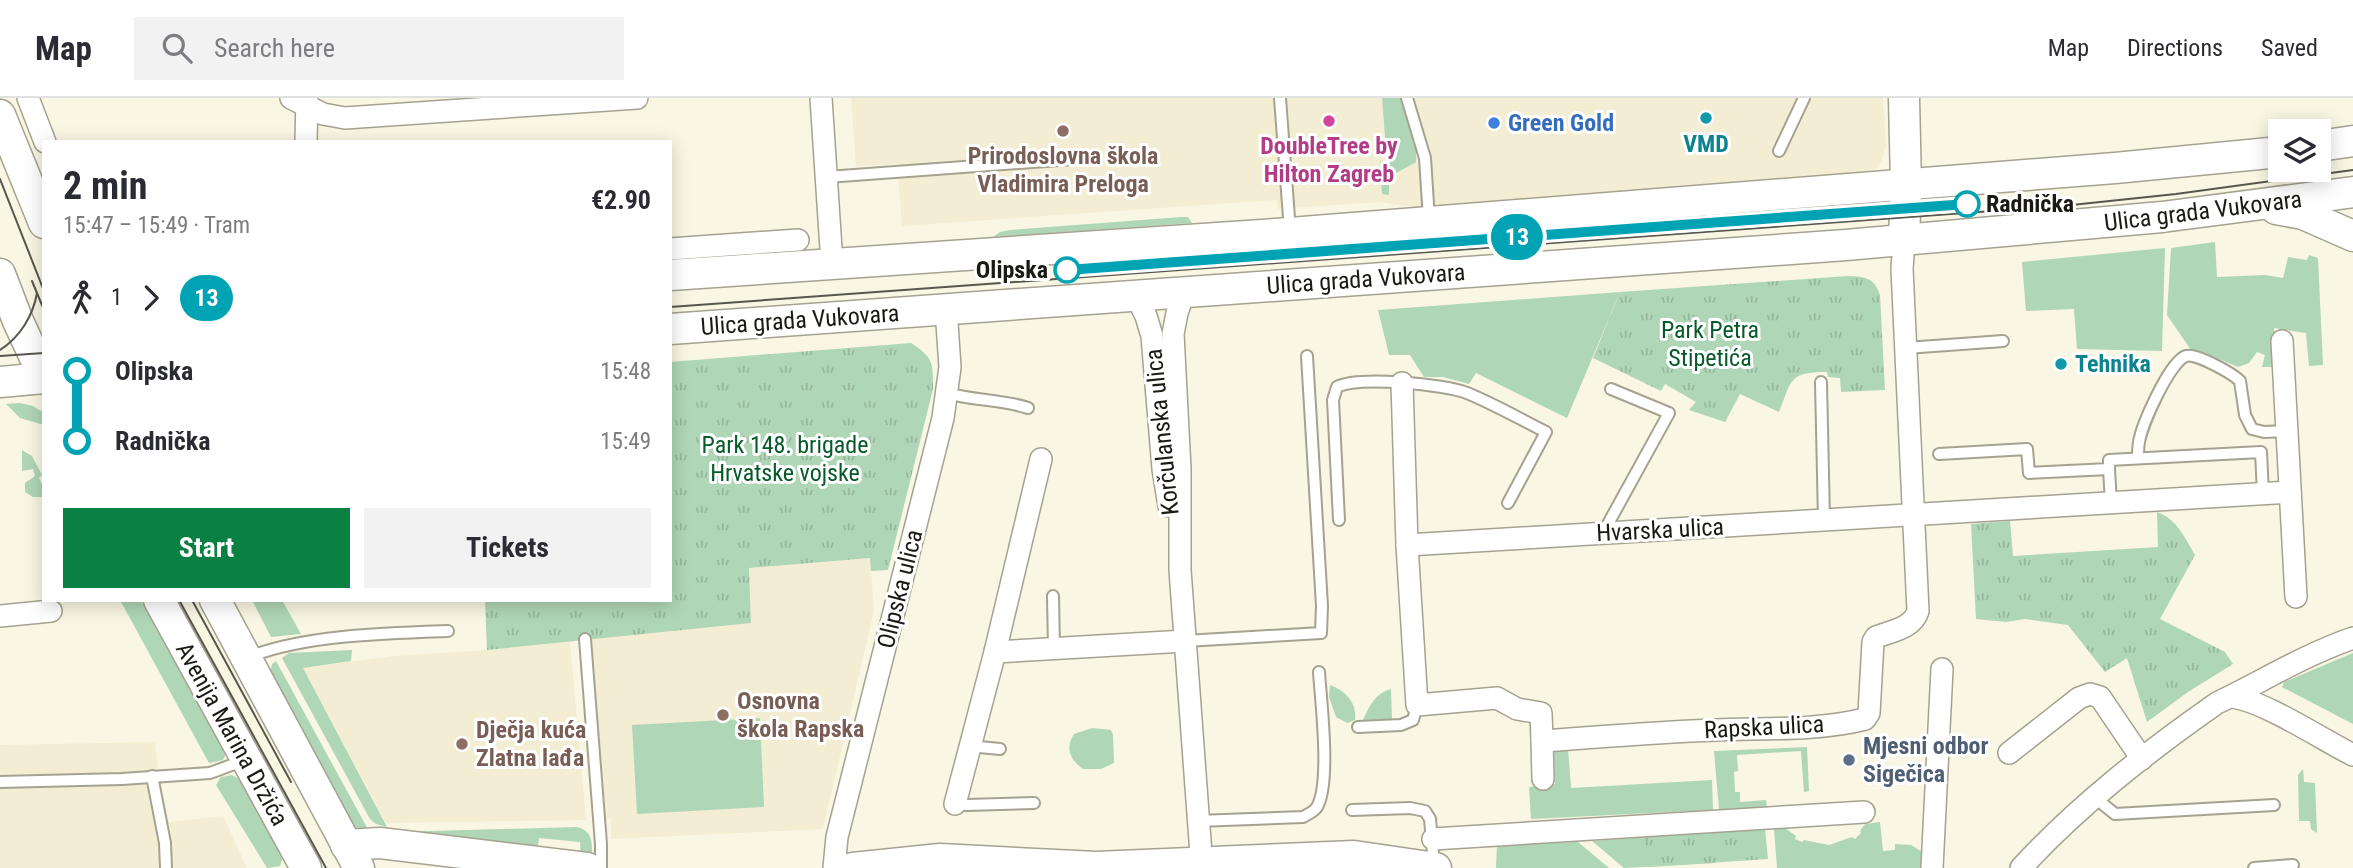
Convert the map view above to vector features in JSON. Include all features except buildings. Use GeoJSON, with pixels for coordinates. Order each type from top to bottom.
{"type":"FeatureCollection","features":[{"type":"Feature","properties":{"kind":"main road"},"geometry":{"type":"LineString","coordinates":[[1904,240],[1905,98]]}},
{"type":"Feature","properties":{"kind":"main road"},"geometry":{"type":"LineString","coordinates":[[0,115],[42,218]]}},
{"type":"Feature","properties":{"kind":"main road"},"geometry":{"type":"LineString","coordinates":[[2331,144],[2353,141]]}},
{"type":"Feature","properties":{"kind":"main road","name":"Ulica grada Vukovara"},"geometry":{"type":"LineString","coordinates":[[672,275],[1290,233],[2115,168],[2268,153]]}},
{"type":"Feature","properties":{"kind":"main road","name":"Ulica grada Vukovara"},"geometry":{"type":"LineString","coordinates":[[672,329],[1904,240],[2069,226],[2353,192]]}},
{"type":"Feature","properties":{"kind":"main road"},"geometry":{"type":"LineString","coordinates":[[2251,206],[2289,210],[2353,236]]}},
{"type":"Feature","properties":{"kind":"main road"},"geometry":{"type":"LineString","coordinates":[[0,275],[42,373]]}},
{"type":"Feature","properties":{"kind":"main road"},"geometry":{"type":"LineString","coordinates":[[0,382],[42,378]]}},
{"type":"Feature","properties":{"kind":"main road","name":"Avenija Marina Držića"},"geometry":{"type":"LineString","coordinates":[[160,602],[300,862]]}},
{"type":"Feature","properties":{"kind":"main road","name":"Avenija Marina Držića"},"geometry":{"type":"LineString","coordinates":[[216,602],[353,856]]}},
{"type":"Feature","properties":{"kind":"main road"},"geometry":{"type":"LineString","coordinates":[[353,856],[380,843],[587,868]]}},
{"type":"Feature","properties":{"kind":"main road"},"geometry":{"type":"LineString","coordinates":[[853,868],[909,861],[1096,867],[1202,865],[1354,856],[1434,861]]}},
{"type":"Feature","properties":{"kind":"street"},"geometry":{"type":"LineString","coordinates":[[28,98],[45,140]]}},
{"type":"Feature","properties":{"kind":"street"},"geometry":{"type":"LineString","coordinates":[[301,100],[323,114],[355,118],[637,98]]}},
{"type":"Feature","properties":{"kind":"street"},"geometry":{"type":"LineString","coordinates":[[821,98],[832,264]]}},
{"type":"Feature","properties":{"kind":"street"},"geometry":{"type":"LineString","coordinates":[[301,100],[306,140]]}},
{"type":"Feature","properties":{"kind":"street"},"geometry":{"type":"LineString","coordinates":[[672,248],[798,240]]}},
{"type":"Feature","properties":{"kind":"street"},"geometry":{"type":"LineString","coordinates":[[1904,240],[1902,269],[1913,515]]}},
{"type":"Feature","properties":{"kind":"street","name":"Korčulanska ulica"},"geometry":{"type":"LineString","coordinates":[[1184,293],[1174,334],[1180,469],[1180,570],[1202,865]]}},
{"type":"Feature","properties":{"kind":"street","name":"Korčulanska ulica"},"geometry":{"type":"LineString","coordinates":[[1136,296],[1152,336],[1163,469],[1180,570]]}},
{"type":"Feature","properties":{"kind":"street","name":"Olipska ulica"},"geometry":{"type":"LineString","coordinates":[[834,868],[837,837],[947,393],[950,367],[946,309]]}},
{"type":"Feature","properties":{"kind":"street"},"geometry":{"type":"LineString","coordinates":[[2282,341],[2296,597]]}},
{"type":"Feature","properties":{"kind":"street"},"geometry":{"type":"LineString","coordinates":[[1402,383],[1418,705],[1497,698],[1517,709],[1541,713],[1543,779]]}},
{"type":"Feature","properties":{"kind":"street"},"geometry":{"type":"LineString","coordinates":[[955,804],[1041,459]]}},
{"type":"Feature","properties":{"kind":"street","name":"Hvarska ulica"},"geometry":{"type":"LineString","coordinates":[[1408,545],[2290,492]]}},
{"type":"Feature","properties":{"kind":"street","name":"Rapska ulica"},"geometry":{"type":"LineString","coordinates":[[1542,741],[1667,732],[1801,727],[1866,719],[1871,704],[1872,642],[1876,637],[1910,624],[1918,611],[1913,515]]}},
{"type":"Feature","properties":{"kind":"street"},"geometry":{"type":"LineString","coordinates":[[0,616],[51,611]]}},
{"type":"Feature","properties":{"kind":"street"},"geometry":{"type":"LineString","coordinates":[[2029,865],[2059,828],[2094,797],[2217,704],[2288,664],[2353,638]]}},
{"type":"Feature","properties":{"kind":"street"},"geometry":{"type":"LineString","coordinates":[[995,652],[1185,642]]}},
{"type":"Feature","properties":{"kind":"street"},"geometry":{"type":"LineString","coordinates":[[1932,868],[1942,670]]}},
{"type":"Feature","properties":{"kind":"street"},"geometry":{"type":"LineString","coordinates":[[2009,753],[2079,698],[2090,694],[2100,697],[2143,759]]}},
{"type":"Feature","properties":{"kind":"street"},"geometry":{"type":"LineString","coordinates":[[2233,697],[2282,717],[2353,754]]}},
{"type":"Feature","properties":{"kind":"street"},"geometry":{"type":"LineString","coordinates":[[1434,861],[1864,812]]}},
{"type":"Feature","properties":{"kind":"lane"},"geometry":{"type":"LineString","coordinates":[[1280,98],[1290,233]]}},
{"type":"Feature","properties":{"kind":"lane"},"geometry":{"type":"LineString","coordinates":[[1408,98],[1425,158],[1429,222]]}},
{"type":"Feature","properties":{"kind":"lane"},"geometry":{"type":"LineString","coordinates":[[1779,151],[1804,98]]}},
{"type":"Feature","properties":{"kind":"lane"},"geometry":{"type":"LineString","coordinates":[[827,177],[1087,158]]}},
{"type":"Feature","properties":{"kind":"lane"},"geometry":{"type":"LineString","coordinates":[[1906,348],[2003,341]]}},
{"type":"Feature","properties":{"kind":"lane"},"geometry":{"type":"LineString","coordinates":[[1185,642],[1321,632],[1322,606],[1307,355]]}},
{"type":"Feature","properties":{"kind":"lane"},"geometry":{"type":"LineString","coordinates":[[2138,458],[2138,443],[2144,425],[2170,371],[2176,362],[2186,356],[2197,357],[2237,378],[2241,383],[2245,415],[2252,429],[2264,432],[2287,431]]}},
{"type":"Feature","properties":{"kind":"lane"},"geometry":{"type":"LineString","coordinates":[[1339,520],[1334,392],[1345,382],[1445,386],[1467,393],[1546,432],[1508,503]]}},
{"type":"Feature","properties":{"kind":"lane"},"geometry":{"type":"LineString","coordinates":[[1821,382],[1824,520]]}},
{"type":"Feature","properties":{"kind":"lane"},"geometry":{"type":"LineString","coordinates":[[1603,533],[1669,413],[1611,389]]}},
{"type":"Feature","properties":{"kind":"lane"},"geometry":{"type":"LineString","coordinates":[[947,393],[965,398],[1007,401],[1028,408]]}},
{"type":"Feature","properties":{"kind":"lane"},"geometry":{"type":"LineString","coordinates":[[1939,454],[2027,449],[2029,473],[2109,469]]}},
{"type":"Feature","properties":{"kind":"lane"},"geometry":{"type":"LineString","coordinates":[[2111,503],[2109,460],[2138,458],[2261,452],[2263,494]]}},
{"type":"Feature","properties":{"kind":"lane"},"geometry":{"type":"LineString","coordinates":[[1053,596],[1054,648]]}},
{"type":"Feature","properties":{"kind":"lane"},"geometry":{"type":"LineString","coordinates":[[246,658],[298,643],[391,633],[448,631]]}},
{"type":"Feature","properties":{"kind":"lane"},"geometry":{"type":"LineString","coordinates":[[585,639],[601,868]]}},
{"type":"Feature","properties":{"kind":"lane"},"geometry":{"type":"LineString","coordinates":[[1198,821],[1303,817],[1316,808],[1321,794],[1324,761],[1319,672]]}},
{"type":"Feature","properties":{"kind":"lane"},"geometry":{"type":"LineString","coordinates":[[1358,727],[1401,725],[1413,720],[1418,705]]}},
{"type":"Feature","properties":{"kind":"lane"},"geometry":{"type":"LineString","coordinates":[[969,746],[1000,749]]}},
{"type":"Feature","properties":{"kind":"lane"},"geometry":{"type":"LineString","coordinates":[[0,782],[210,773],[245,760]]}},
{"type":"Feature","properties":{"kind":"lane"},"geometry":{"type":"LineString","coordinates":[[152,776],[162,825],[166,868]]}},
{"type":"Feature","properties":{"kind":"lane"},"geometry":{"type":"LineString","coordinates":[[2094,797],[2115,814],[2274,805]]}},
{"type":"Feature","properties":{"kind":"lane"},"geometry":{"type":"LineString","coordinates":[[955,804],[967,806],[1034,803]]}},
{"type":"Feature","properties":{"kind":"lane"},"geometry":{"type":"LineString","coordinates":[[1352,810],[1410,808],[1425,811],[1430,819],[1434,861]]}},
{"type":"Feature","properties":{"kind":"lane"},"geometry":{"type":"LineString","coordinates":[[2254,868],[2293,865]]}},
{"type":"Feature","properties":{"kind":"shaded area"},"geometry":{"type":"Polygon","coordinates":[[[851,98],[1883,98],[1886,146],[1877,168],[1860,176],[1418,208],[1380,202],[1278,209],[1277,200],[902,226],[897,164],[856,166],[851,98]]]}},
{"type":"Feature","properties":{"kind":"shaded area","name":"Osnovna škola Rapska"},"geometry":{"type":"Polygon","coordinates":[[[870,558],[874,611],[823,829],[611,839],[611,819],[604,819],[590,639],[751,623],[749,568],[870,558]]]}},
{"type":"Feature","properties":{"kind":"shaded area","name":"Dječja kuća Zlatna lađa"},"geometry":{"type":"Polygon","coordinates":[[[570,641],[586,820],[386,823],[303,668],[393,656],[570,641]]]}},
{"type":"Feature","properties":{"kind":"shaded area"},"geometry":{"type":"Polygon","coordinates":[[[155,742],[169,822],[223,816],[247,868],[0,868],[0,745],[155,742]]]}},
{"type":"Feature","properties":{"kind":"green space"},"geometry":{"type":"Polygon","coordinates":[[[1382,98],[1400,98],[1416,154],[1416,162],[1389,177],[1389,195],[1382,194],[1380,161],[1387,161],[1382,98]]]}},
{"type":"Feature","properties":{"kind":"green space"},"geometry":{"type":"Polygon","coordinates":[[[1188,217],[1192,223],[993,237],[1010,230],[1188,217]]]}},
{"type":"Feature","properties":{"kind":"green space"},"geometry":{"type":"Polygon","coordinates":[[[2215,242],[2217,277],[2265,275],[2283,278],[2288,257],[2307,260],[2309,255],[2318,258],[2323,365],[2309,366],[2306,333],[2274,328],[2277,367],[2262,367],[2265,355],[2257,352],[2249,363],[2238,367],[2200,351],[2191,350],[2167,315],[2171,248],[2215,242]]]}},
{"type":"Feature","properties":{"kind":"green space"},"geometry":{"type":"Polygon","coordinates":[[[2165,248],[2162,351],[2077,349],[2074,309],[2026,311],[2022,262],[2165,248]]]}},
{"type":"Feature","properties":{"kind":"green space","name":"Park Petra Stipetića"},"geometry":{"type":"Polygon","coordinates":[[[1848,276],[1872,281],[1880,295],[1885,390],[1841,392],[1840,378],[1828,377],[1827,372],[1814,372],[1793,380],[1779,412],[1740,394],[1725,422],[1689,410],[1696,402],[1665,384],[1661,391],[1593,358],[1620,292],[1848,276]]]}},
{"type":"Feature","properties":{"kind":"green space"},"geometry":{"type":"Polygon","coordinates":[[[1620,292],[1567,418],[1476,373],[1469,384],[1443,377],[1424,377],[1410,355],[1389,355],[1378,310],[1620,292]]]}},
{"type":"Feature","properties":{"kind":"green space","name":"Park 148. brigade Hrvatske vojske"},"geometry":{"type":"Polygon","coordinates":[[[911,343],[924,353],[931,362],[933,389],[888,570],[871,571],[870,558],[749,568],[751,623],[487,650],[485,602],[672,602],[672,362],[911,343]]]}},
{"type":"Feature","properties":{"kind":"green space"},"geometry":{"type":"Polygon","coordinates":[[[6,404],[33,406],[42,412],[42,424],[20,418],[6,404]]]}},
{"type":"Feature","properties":{"kind":"green space"},"geometry":{"type":"Polygon","coordinates":[[[22,450],[32,456],[42,475],[39,478],[42,497],[33,497],[25,492],[25,483],[35,476],[33,469],[22,471],[22,450]]]}},
{"type":"Feature","properties":{"kind":"green space"},"geometry":{"type":"Polygon","coordinates":[[[2157,512],[2175,524],[2195,555],[2160,619],[2225,652],[2233,664],[2147,722],[2127,658],[2105,672],[2068,625],[2025,619],[2006,622],[1976,619],[1971,524],[2010,521],[2013,556],[2158,547],[2157,512]]]}},
{"type":"Feature","properties":{"kind":"green space"},"geometry":{"type":"Polygon","coordinates":[[[121,602],[142,602],[150,613],[221,742],[226,754],[223,760],[209,763],[121,602]]]}},
{"type":"Feature","properties":{"kind":"green space"},"geometry":{"type":"Polygon","coordinates":[[[253,602],[283,602],[301,634],[271,637],[253,602]]]}},
{"type":"Feature","properties":{"kind":"green space"},"geometry":{"type":"Polygon","coordinates":[[[352,650],[351,661],[303,668],[387,827],[370,819],[282,658],[289,653],[352,650]]]}},
{"type":"Feature","properties":{"kind":"green space"},"geometry":{"type":"Polygon","coordinates":[[[2353,653],[2353,724],[2282,687],[2284,682],[2353,653]]]}},
{"type":"Feature","properties":{"kind":"green space"},"geometry":{"type":"Polygon","coordinates":[[[276,661],[370,833],[350,825],[269,678],[272,664],[276,661]]]}},
{"type":"Feature","properties":{"kind":"green space"},"geometry":{"type":"Polygon","coordinates":[[[1330,685],[1349,698],[1354,708],[1355,720],[1347,723],[1336,717],[1329,697],[1330,685]]]}},
{"type":"Feature","properties":{"kind":"green space"},"geometry":{"type":"Polygon","coordinates":[[[1391,689],[1392,719],[1363,720],[1377,697],[1391,689]]]}},
{"type":"Feature","properties":{"kind":"green space"},"geometry":{"type":"Polygon","coordinates":[[[760,718],[764,807],[637,814],[632,725],[760,718]]]}},
{"type":"Feature","properties":{"kind":"green space"},"geometry":{"type":"Polygon","coordinates":[[[1092,728],[1111,730],[1114,763],[1101,769],[1083,769],[1070,753],[1071,739],[1074,734],[1092,728]]]}},
{"type":"Feature","properties":{"kind":"green space"},"geometry":{"type":"Polygon","coordinates":[[[1807,747],[1809,791],[1804,792],[1801,751],[1737,755],[1735,792],[1740,792],[1740,802],[1766,800],[1767,807],[1719,810],[1714,751],[1807,747]]]}},
{"type":"Feature","properties":{"kind":"green space"},"geometry":{"type":"Polygon","coordinates":[[[1568,748],[1571,788],[1712,780],[1713,810],[1531,819],[1529,787],[1555,784],[1554,750],[1568,748]]]}},
{"type":"Feature","properties":{"kind":"green space"},"geometry":{"type":"Polygon","coordinates":[[[2303,769],[2304,782],[2315,783],[2317,833],[2311,829],[2310,821],[2299,821],[2298,775],[2303,769]]]}},
{"type":"Feature","properties":{"kind":"green space"},"geometry":{"type":"Polygon","coordinates":[[[232,775],[243,781],[283,856],[280,866],[267,868],[216,785],[221,777],[232,775]]]}},
{"type":"Feature","properties":{"kind":"green space"},"geometry":{"type":"Polygon","coordinates":[[[1880,822],[1883,851],[1895,850],[1895,844],[1911,845],[1927,855],[1926,868],[1777,868],[1774,829],[1785,828],[1796,836],[1795,839],[1802,842],[1804,840],[1829,845],[1852,837],[1855,839],[1865,824],[1880,822]]]}},
{"type":"Feature","properties":{"kind":"green space"},"geometry":{"type":"Polygon","coordinates":[[[577,827],[589,835],[592,859],[581,858],[580,842],[539,838],[537,853],[396,832],[577,827]]]}},
{"type":"Feature","properties":{"kind":"green space"},"geometry":{"type":"Polygon","coordinates":[[[1765,829],[1768,859],[1648,867],[1645,837],[1765,829]]]}},
{"type":"Feature","properties":{"kind":"green space"},"geometry":{"type":"Polygon","coordinates":[[[1713,833],[1716,863],[1624,868],[1592,841],[1713,833]]]}},
{"type":"Feature","properties":{"kind":"green space"},"geometry":{"type":"Polygon","coordinates":[[[1578,842],[1609,868],[1496,868],[1497,844],[1578,842]]]}},
{"type":"Feature","properties":{"kind":"tram line"},"geometry":{"type":"LineString","coordinates":[[672,307],[2062,206],[2353,170]]}},
{"type":"Feature","properties":{"kind":"tram line"},"geometry":{"type":"LineString","coordinates":[[0,179],[42,286]]}},
{"type":"Feature","properties":{"kind":"tram line","name":"13"},"geometry":{"type":"LineString","coordinates":[[1067,270],[1967,204]]}},
{"type":"Feature","properties":{"kind":"tram line"},"geometry":{"type":"LineString","coordinates":[[32,281],[42,305]]}},
{"type":"Feature","properties":{"kind":"tram line"},"geometry":{"type":"LineString","coordinates":[[0,350],[14,339],[24,325],[37,293]]}},
{"type":"Feature","properties":{"kind":"tram line"},"geometry":{"type":"LineString","coordinates":[[0,356],[42,353]]}},
{"type":"Feature","properties":{"kind":"tram line"},"geometry":{"type":"LineString","coordinates":[[180,602],[326,868]]}},
{"type":"Feature","properties":{"kind":"tram line"},"geometry":{"type":"LineString","coordinates":[[193,602],[291,782]]}},
{"type":"Feature","properties":{"kind":"place","name":"VMD"},"geometry":{"type":"Point","coordinates":[1706,118]}},
{"type":"Feature","properties":{"kind":"place","name":"DoubleTree by Hilton Zagreb"},"geometry":{"type":"Point","coordinates":[1329,121]}},
{"type":"Feature","properties":{"kind":"place","name":"Green Gold"},"geometry":{"type":"Point","coordinates":[1494,123]}},
{"type":"Feature","properties":{"kind":"place","name":"Prirodoslovna škola Vladimira Preloga"},"geometry":{"type":"Point","coordinates":[1063,131]}},
{"type":"Feature","properties":{"kind":"place","name":"Radnička"},"geometry":{"type":"Point","coordinates":[1967,204]}},
{"type":"Feature","properties":{"kind":"place","name":"Olipska"},"geometry":{"type":"Point","coordinates":[1067,270]}},
{"type":"Feature","properties":{"kind":"place","name":"Tehnika"},"geometry":{"type":"Point","coordinates":[2061,364]}},
{"type":"Feature","properties":{"kind":"place","name":"Osnovna škola Rapska"},"geometry":{"type":"Point","coordinates":[723,715]}},
{"type":"Feature","properties":{"kind":"place","name":"Dječja kuća Zlatna lađa"},"geometry":{"type":"Point","coordinates":[462,744]}},
{"type":"Feature","properties":{"kind":"place","name":"Mjesni odbor Sigečica"},"geometry":{"type":"Point","coordinates":[1849,760]}}]}
